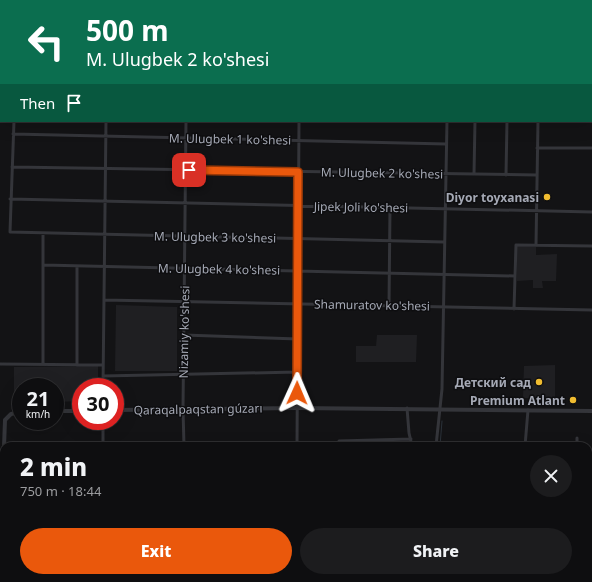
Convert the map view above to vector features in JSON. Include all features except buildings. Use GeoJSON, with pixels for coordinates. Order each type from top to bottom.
{"type":"FeatureCollection","features":[{"type":"Feature","properties":{"kind":"street"},"geometry":{"type":"LineString","coordinates":[[10,199],[14,122]]}},
{"type":"Feature","properties":{"kind":"street"},"geometry":{"type":"LineString","coordinates":[[106,122],[103,376],[297,372]]}},
{"type":"Feature","properties":{"kind":"street","name":"Nizamiy ko'shesi"},"geometry":{"type":"LineString","coordinates":[[184,442],[183,374],[186,122]]}},
{"type":"Feature","properties":{"kind":"street"},"geometry":{"type":"LineString","coordinates":[[297,442],[299,122]]}},
{"type":"Feature","properties":{"kind":"street"},"geometry":{"type":"LineString","coordinates":[[437,442],[442,409],[444,209],[447,122]]}},
{"type":"Feature","properties":{"kind":"street"},"geometry":{"type":"LineString","coordinates":[[474,174],[475,122]]}},
{"type":"Feature","properties":{"kind":"street"},"geometry":{"type":"LineString","coordinates":[[506,175],[507,122]]}},
{"type":"Feature","properties":{"kind":"street"},"geometry":{"type":"LineString","coordinates":[[536,245],[538,122]]}},
{"type":"Feature","properties":{"kind":"street","name":"M. Ulugbek 1 ko'shesi"},"geometry":{"type":"LineString","coordinates":[[13,134],[446,144]]}},
{"type":"Feature","properties":{"kind":"street"},"geometry":{"type":"LineString","coordinates":[[537,148],[592,148]]}},
{"type":"Feature","properties":{"kind":"street","name":"M. Ulugbek 2 ko'shesi"},"geometry":{"type":"LineString","coordinates":[[12,167],[537,175]]}},
{"type":"Feature","properties":{"kind":"street","name":"Jipek Joli ko'shesi"},"geometry":{"type":"LineString","coordinates":[[10,199],[592,212]]}},
{"type":"Feature","properties":{"kind":"street","name":"M. Ulugbek 3 ko'shesi"},"geometry":{"type":"LineString","coordinates":[[10,199],[10,232],[444,242]]}},
{"type":"Feature","properties":{"kind":"street"},"geometry":{"type":"LineString","coordinates":[[388,306],[390,208]]}},
{"type":"Feature","properties":{"kind":"street"},"geometry":{"type":"LineString","coordinates":[[43,233],[43,364]]}},
{"type":"Feature","properties":{"kind":"street"},"geometry":{"type":"LineString","coordinates":[[514,309],[516,245],[592,246]]}},
{"type":"Feature","properties":{"kind":"street","name":"M. Ulugbek 4 ko'shesi"},"geometry":{"type":"LineString","coordinates":[[43,265],[515,276]]}},
{"type":"Feature","properties":{"kind":"street"},"geometry":{"type":"LineString","coordinates":[[77,266],[77,364]]}},
{"type":"Feature","properties":{"kind":"street","name":"Shamuratov ko'shesi"},"geometry":{"type":"LineString","coordinates":[[104,300],[592,310]]}},
{"type":"Feature","properties":{"kind":"street"},"geometry":{"type":"LineString","coordinates":[[184,335],[298,339]]}},
{"type":"Feature","properties":{"kind":"street"},"geometry":{"type":"LineString","coordinates":[[0,364],[103,365]]}},
{"type":"Feature","properties":{"kind":"street"},"geometry":{"type":"LineString","coordinates":[[407,408],[409,433],[411,442]]}},
{"type":"Feature","properties":{"kind":"street","name":"Qaraqalpaqstan gúzarı"},"geometry":{"type":"LineString","coordinates":[[124,410],[407,408],[592,412]]}},
{"type":"Feature","properties":{"kind":"street"},"geometry":{"type":"LineString","coordinates":[[525,442],[528,410]]}},
{"type":"Feature","properties":{"kind":"street"},"geometry":{"type":"LineString","coordinates":[[4,442],[4,420],[12,414]]}},
{"type":"Feature","properties":{"kind":"street"},"geometry":{"type":"LineString","coordinates":[[103,430],[103,442]]}},
{"type":"Feature","properties":{"kind":"street"},"geometry":{"type":"LineString","coordinates":[[339,441],[411,439]]}},
{"type":"Feature","properties":{"kind":"shaded area"},"geometry":{"type":"Polygon","coordinates":[[[517,247],[536,247],[536,255],[557,254],[556,281],[542,281],[543,288],[533,288],[533,280],[517,281],[517,247]]]}},
{"type":"Feature","properties":{"kind":"shaded area"},"geometry":{"type":"Polygon","coordinates":[[[116,305],[177,307],[177,371],[115,371],[116,305]]]}},
{"type":"Feature","properties":{"kind":"shaded area"},"geometry":{"type":"Polygon","coordinates":[[[377,335],[417,335],[416,362],[356,362],[356,346],[376,346],[377,335]]]}},
{"type":"Feature","properties":{"kind":"shaded area","name":"Детский сад"},"geometry":{"type":"Polygon","coordinates":[[[555,365],[555,399],[523,398],[524,366],[555,365]]]}},
{"type":"Feature","properties":{"kind":"shaded area"},"geometry":{"type":"Polygon","coordinates":[[[98,366],[98,378],[72,378],[72,401],[64,402],[64,378],[14,378],[14,367],[98,366]]]}},
{"type":"Feature","properties":{"kind":"waterway"},"geometry":{"type":"LineString","coordinates":[[440,442],[442,421]]}},
{"type":"Feature","properties":{"kind":"place","name":"Diyor toyxanasi"},"geometry":{"type":"Point","coordinates":[547,197]}},
{"type":"Feature","properties":{"kind":"place","name":"Детский сад"},"geometry":{"type":"Point","coordinates":[539,382]}},
{"type":"Feature","properties":{"kind":"place","name":"Premium Atlant"},"geometry":{"type":"Point","coordinates":[573,400]}},
{"type":"Feature","properties":{"kind":"route"},"geometry":{"type":"LineString","coordinates":[[189,170],[298,172],[297,393]]}}]}
